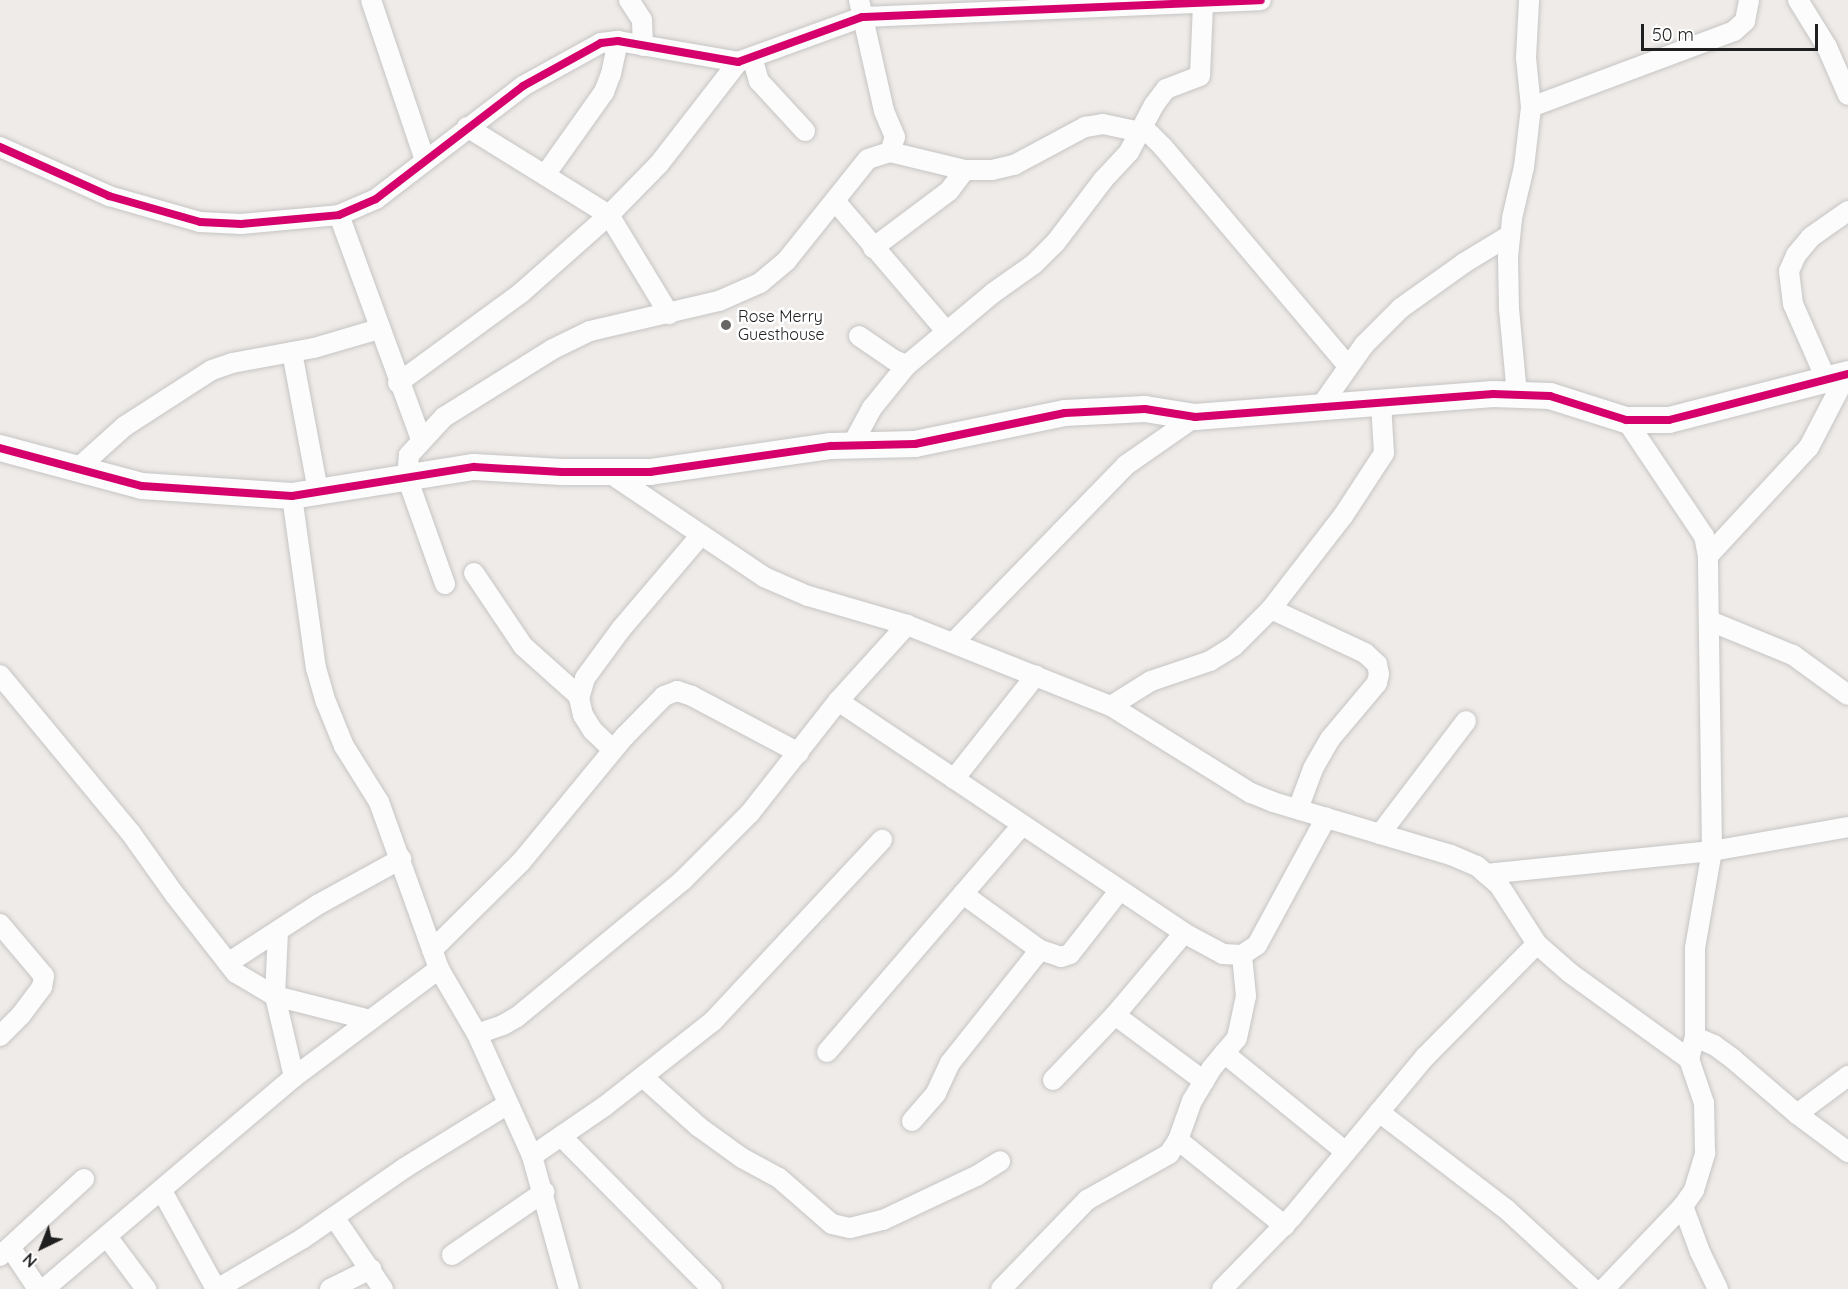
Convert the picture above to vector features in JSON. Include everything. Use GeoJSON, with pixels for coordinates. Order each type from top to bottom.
{"type":"FeatureCollection","features":[{"type":"Feature","properties":{"kind":"street"},"geometry":{"type":"LineString","coordinates":[[372,0],[425,160]]}},
{"type":"Feature","properties":{"kind":"street"},"geometry":{"type":"LineString","coordinates":[[629,0],[642,20],[643,46]]}},
{"type":"Feature","properties":{"kind":"street"},"geometry":{"type":"LineString","coordinates":[[398,383],[521,293],[609,215],[659,164],[745,60],[860,8],[1203,4],[1261,0]]}},
{"type":"Feature","properties":{"kind":"street"},"geometry":{"type":"LineString","coordinates":[[1517,395],[1509,309],[1510,236],[1521,190],[1531,107],[1526,58],[1529,0]]}},
{"type":"Feature","properties":{"kind":"street"},"geometry":{"type":"LineString","coordinates":[[1531,107],[1734,31],[1745,21],[1749,0]]}},
{"type":"Feature","properties":{"kind":"street"},"geometry":{"type":"LineString","coordinates":[[1798,0],[1827,47],[1848,95]]}},
{"type":"Feature","properties":{"kind":"street"},"geometry":{"type":"LineString","coordinates":[[852,445],[872,408],[907,365],[946,331],[1034,264],[1056,242],[1103,180],[1129,152],[1154,105],[1166,88],[1200,76],[1203,4]]}},
{"type":"Feature","properties":{"kind":"street"},"geometry":{"type":"LineString","coordinates":[[860,8],[884,111],[895,136],[890,152]]}},
{"type":"Feature","properties":{"kind":"street"},"geometry":{"type":"LineString","coordinates":[[545,175],[604,92],[611,74],[618,41]]}},
{"type":"Feature","properties":{"kind":"street"},"geometry":{"type":"LineString","coordinates":[[0,147],[109,196],[200,222],[241,224],[339,215],[376,199],[523,86],[569,59],[601,44],[618,41],[745,60],[759,81],[805,131]]}},
{"type":"Feature","properties":{"kind":"street"},"geometry":{"type":"LineString","coordinates":[[445,584],[407,477],[410,455],[421,439],[444,417],[460,406],[562,345],[590,331],[625,321],[669,314],[719,302],[760,283],[787,260],[868,159],[890,152],[965,170],[992,170],[1014,165],[1085,127],[1103,124],[1141,130],[1150,134],[1348,366]]}},
{"type":"Feature","properties":{"kind":"street"},"geometry":{"type":"LineString","coordinates":[[467,127],[609,215],[669,314]]}},
{"type":"Feature","properties":{"kind":"street"},"geometry":{"type":"LineString","coordinates":[[873,248],[948,191],[965,170]]}},
{"type":"Feature","properties":{"kind":"street"},"geometry":{"type":"LineString","coordinates":[[835,201],[946,331]]}},
{"type":"Feature","properties":{"kind":"street"},"geometry":{"type":"LineString","coordinates":[[1842,375],[1793,304],[1790,271],[1796,255],[1811,237],[1848,211]]}},
{"type":"Feature","properties":{"kind":"street"},"geometry":{"type":"LineString","coordinates":[[339,215],[398,383],[421,439]]}},
{"type":"Feature","properties":{"kind":"street"},"geometry":{"type":"LineString","coordinates":[[1321,406],[1348,366],[1401,308],[1464,263],[1510,236]]}},
{"type":"Feature","properties":{"kind":"street"},"geometry":{"type":"LineString","coordinates":[[77,469],[125,426],[212,370],[232,363],[292,352],[379,329]]}},
{"type":"Feature","properties":{"kind":"street"},"geometry":{"type":"LineString","coordinates":[[859,336],[894,360],[907,365]]}},
{"type":"Feature","properties":{"kind":"street"},"geometry":{"type":"LineString","coordinates":[[292,352],[318,491]]}},
{"type":"Feature","properties":{"kind":"street"},"geometry":{"type":"LineString","coordinates":[[0,448],[142,486],[292,496],[474,467],[650,472],[852,445],[915,444],[1065,413],[1145,409],[1195,417],[1321,406],[1517,395],[1550,396],[1626,420],[1669,420],[1842,375]]}},
{"type":"Feature","properties":{"kind":"street"},"geometry":{"type":"LineString","coordinates":[[1708,556],[1809,447],[1842,375]]}},
{"type":"Feature","properties":{"kind":"street"},"geometry":{"type":"LineString","coordinates":[[1111,706],[1151,681],[1210,661],[1234,645],[1271,609],[1343,516],[1384,453],[1381,402]]}},
{"type":"Feature","properties":{"kind":"street"},"geometry":{"type":"LineString","coordinates":[[953,644],[1126,465],[1195,417]]}},
{"type":"Feature","properties":{"kind":"street"},"geometry":{"type":"LineString","coordinates":[[1604,1289],[1683,1206],[1694,1190],[1705,1153],[1704,1103],[1689,1059],[1695,1037],[1695,948],[1712,851],[1708,556],[1704,536],[1626,420]]}},
{"type":"Feature","properties":{"kind":"street"},"geometry":{"type":"LineString","coordinates":[[608,472],[764,578],[808,596],[907,625],[1111,706],[1251,793],[1298,810],[1450,855],[1477,867],[1499,885],[1538,944],[1570,973],[1689,1059]]}},
{"type":"Feature","properties":{"kind":"street"},"geometry":{"type":"LineString","coordinates":[[292,496],[316,668],[344,746],[379,802],[439,969],[477,1034],[532,1156],[544,1192],[569,1289]]}},
{"type":"Feature","properties":{"kind":"street"},"geometry":{"type":"LineString","coordinates":[[613,750],[593,731],[583,715],[579,696],[585,678],[621,629],[701,535]]}},
{"type":"Feature","properties":{"kind":"street"},"geometry":{"type":"LineString","coordinates":[[474,573],[523,646],[579,696]]}},
{"type":"Feature","properties":{"kind":"street"},"geometry":{"type":"LineString","coordinates":[[1271,609],[1365,653],[1377,664],[1379,674],[1377,683],[1330,739],[1313,769],[1298,810]]}},
{"type":"Feature","properties":{"kind":"street"},"geometry":{"type":"LineString","coordinates":[[1710,621],[1793,655],[1848,695]]}},
{"type":"Feature","properties":{"kind":"street"},"geometry":{"type":"LineString","coordinates":[[477,1034],[503,1025],[517,1017],[683,880],[750,813],[838,701],[907,625]]}},
{"type":"Feature","properties":{"kind":"street"},"geometry":{"type":"LineString","coordinates":[[0,675],[130,832],[236,973],[275,996],[370,1020]]}},
{"type":"Feature","properties":{"kind":"street"},"geometry":{"type":"LineString","coordinates":[[954,779],[1036,675]]}},
{"type":"Feature","properties":{"kind":"street"},"geometry":{"type":"LineString","coordinates":[[432,950],[521,862],[613,750],[664,696],[677,691],[692,696],[798,753]]}},
{"type":"Feature","properties":{"kind":"street"},"geometry":{"type":"LineString","coordinates":[[838,701],[1184,933],[1223,954],[1242,955],[1257,945],[1326,818]]}},
{"type":"Feature","properties":{"kind":"street"},"geometry":{"type":"LineString","coordinates":[[1380,834],[1466,721]]}},
{"type":"Feature","properties":{"kind":"street"},"geometry":{"type":"LineString","coordinates":[[827,1052],[1022,825]]}},
{"type":"Feature","properties":{"kind":"street"},"geometry":{"type":"LineString","coordinates":[[1486,874],[1712,851],[1848,827]]}},
{"type":"Feature","properties":{"kind":"street"},"geometry":{"type":"LineString","coordinates":[[532,1156],[643,1077],[713,1021],[882,840]]}},
{"type":"Feature","properties":{"kind":"street"},"geometry":{"type":"LineString","coordinates":[[228,963],[319,904],[400,859]]}},
{"type":"Feature","properties":{"kind":"street"},"geometry":{"type":"LineString","coordinates":[[963,894],[1040,950],[1061,957],[1070,954],[1120,890]]}},
{"type":"Feature","properties":{"kind":"street"},"geometry":{"type":"LineString","coordinates":[[0,924],[44,976],[42,987],[21,1015],[0,1036]]}},
{"type":"Feature","properties":{"kind":"street"},"geometry":{"type":"LineString","coordinates":[[278,931],[275,996],[294,1077]]}},
{"type":"Feature","properties":{"kind":"street"},"geometry":{"type":"LineString","coordinates":[[1053,1080],[1115,1015],[1184,933]]}},
{"type":"Feature","properties":{"kind":"street"},"geometry":{"type":"LineString","coordinates":[[1222,1289],[1285,1226],[1425,1057],[1538,944]]}},
{"type":"Feature","properties":{"kind":"street"},"geometry":{"type":"LineString","coordinates":[[912,1121],[936,1093],[950,1063],[1040,950]]}},
{"type":"Feature","properties":{"kind":"street"},"geometry":{"type":"LineString","coordinates":[[1001,1289],[1088,1200],[1164,1158],[1178,1140],[1192,1101],[1224,1053],[1237,1038],[1243,1020],[1246,979],[1242,955]]}},
{"type":"Feature","properties":{"kind":"street"},"geometry":{"type":"LineString","coordinates":[[44,1289],[108,1238],[294,1077],[439,969]]}},
{"type":"Feature","properties":{"kind":"street"},"geometry":{"type":"LineString","coordinates":[[1115,1015],[1204,1081]]}},
{"type":"Feature","properties":{"kind":"street"},"geometry":{"type":"LineString","coordinates":[[1695,1037],[1714,1045],[1733,1059],[1797,1114],[1848,1152]]}},
{"type":"Feature","properties":{"kind":"street"},"geometry":{"type":"LineString","coordinates":[[1224,1053],[1346,1152]]}},
{"type":"Feature","properties":{"kind":"street"},"geometry":{"type":"LineString","coordinates":[[1797,1114],[1848,1076]]}},
{"type":"Feature","properties":{"kind":"street"},"geometry":{"type":"LineString","coordinates":[[643,1077],[699,1127],[742,1158],[779,1178],[832,1224],[849,1228],[883,1220],[978,1175],[1000,1161]]}},
{"type":"Feature","properties":{"kind":"street"},"geometry":{"type":"LineString","coordinates":[[162,1191],[217,1289],[302,1239],[406,1167],[508,1104]]}},
{"type":"Feature","properties":{"kind":"street"},"geometry":{"type":"LineString","coordinates":[[1379,1112],[1506,1209],[1593,1289]]}},
{"type":"Feature","properties":{"kind":"street"},"geometry":{"type":"LineString","coordinates":[[561,1136],[712,1289]]}},
{"type":"Feature","properties":{"kind":"street"},"geometry":{"type":"LineString","coordinates":[[1178,1140],[1285,1226]]}},
{"type":"Feature","properties":{"kind":"street"},"geometry":{"type":"LineString","coordinates":[[39,1289],[3,1252],[84,1179]]}},
{"type":"Feature","properties":{"kind":"street"},"geometry":{"type":"LineString","coordinates":[[452,1255],[544,1192]]}},
{"type":"Feature","properties":{"kind":"street"},"geometry":{"type":"LineString","coordinates":[[1683,1206],[1700,1252],[1718,1289]]}},
{"type":"Feature","properties":{"kind":"street"},"geometry":{"type":"LineString","coordinates":[[334,1217],[383,1289]]}},
{"type":"Feature","properties":{"kind":"street"},"geometry":{"type":"LineString","coordinates":[[108,1238],[140,1287]]}},
{"type":"Feature","properties":{"kind":"street"},"geometry":{"type":"LineString","coordinates":[[330,1289],[371,1269]]}},
{"type":"Feature","properties":{"kind":"cycle path"},"geometry":{"type":"LineString","coordinates":[[0,147],[109,196],[200,222],[241,224],[339,215],[376,199],[523,86],[601,43],[618,41],[738,62],[862,17],[1261,0]]}},
{"type":"Feature","properties":{"kind":"cycle path"},"geometry":{"type":"LineString","coordinates":[[0,448],[142,486],[292,496],[474,467],[562,472],[650,472],[831,446],[915,444],[1065,413],[1145,409],[1195,417],[1493,394],[1550,396],[1626,420],[1669,420],[1848,374]]}},
{"type":"Feature","properties":{"kind":"place","name":"Rose Merry Guesthouse"},"geometry":{"type":"Point","coordinates":[726,325]}}]}
